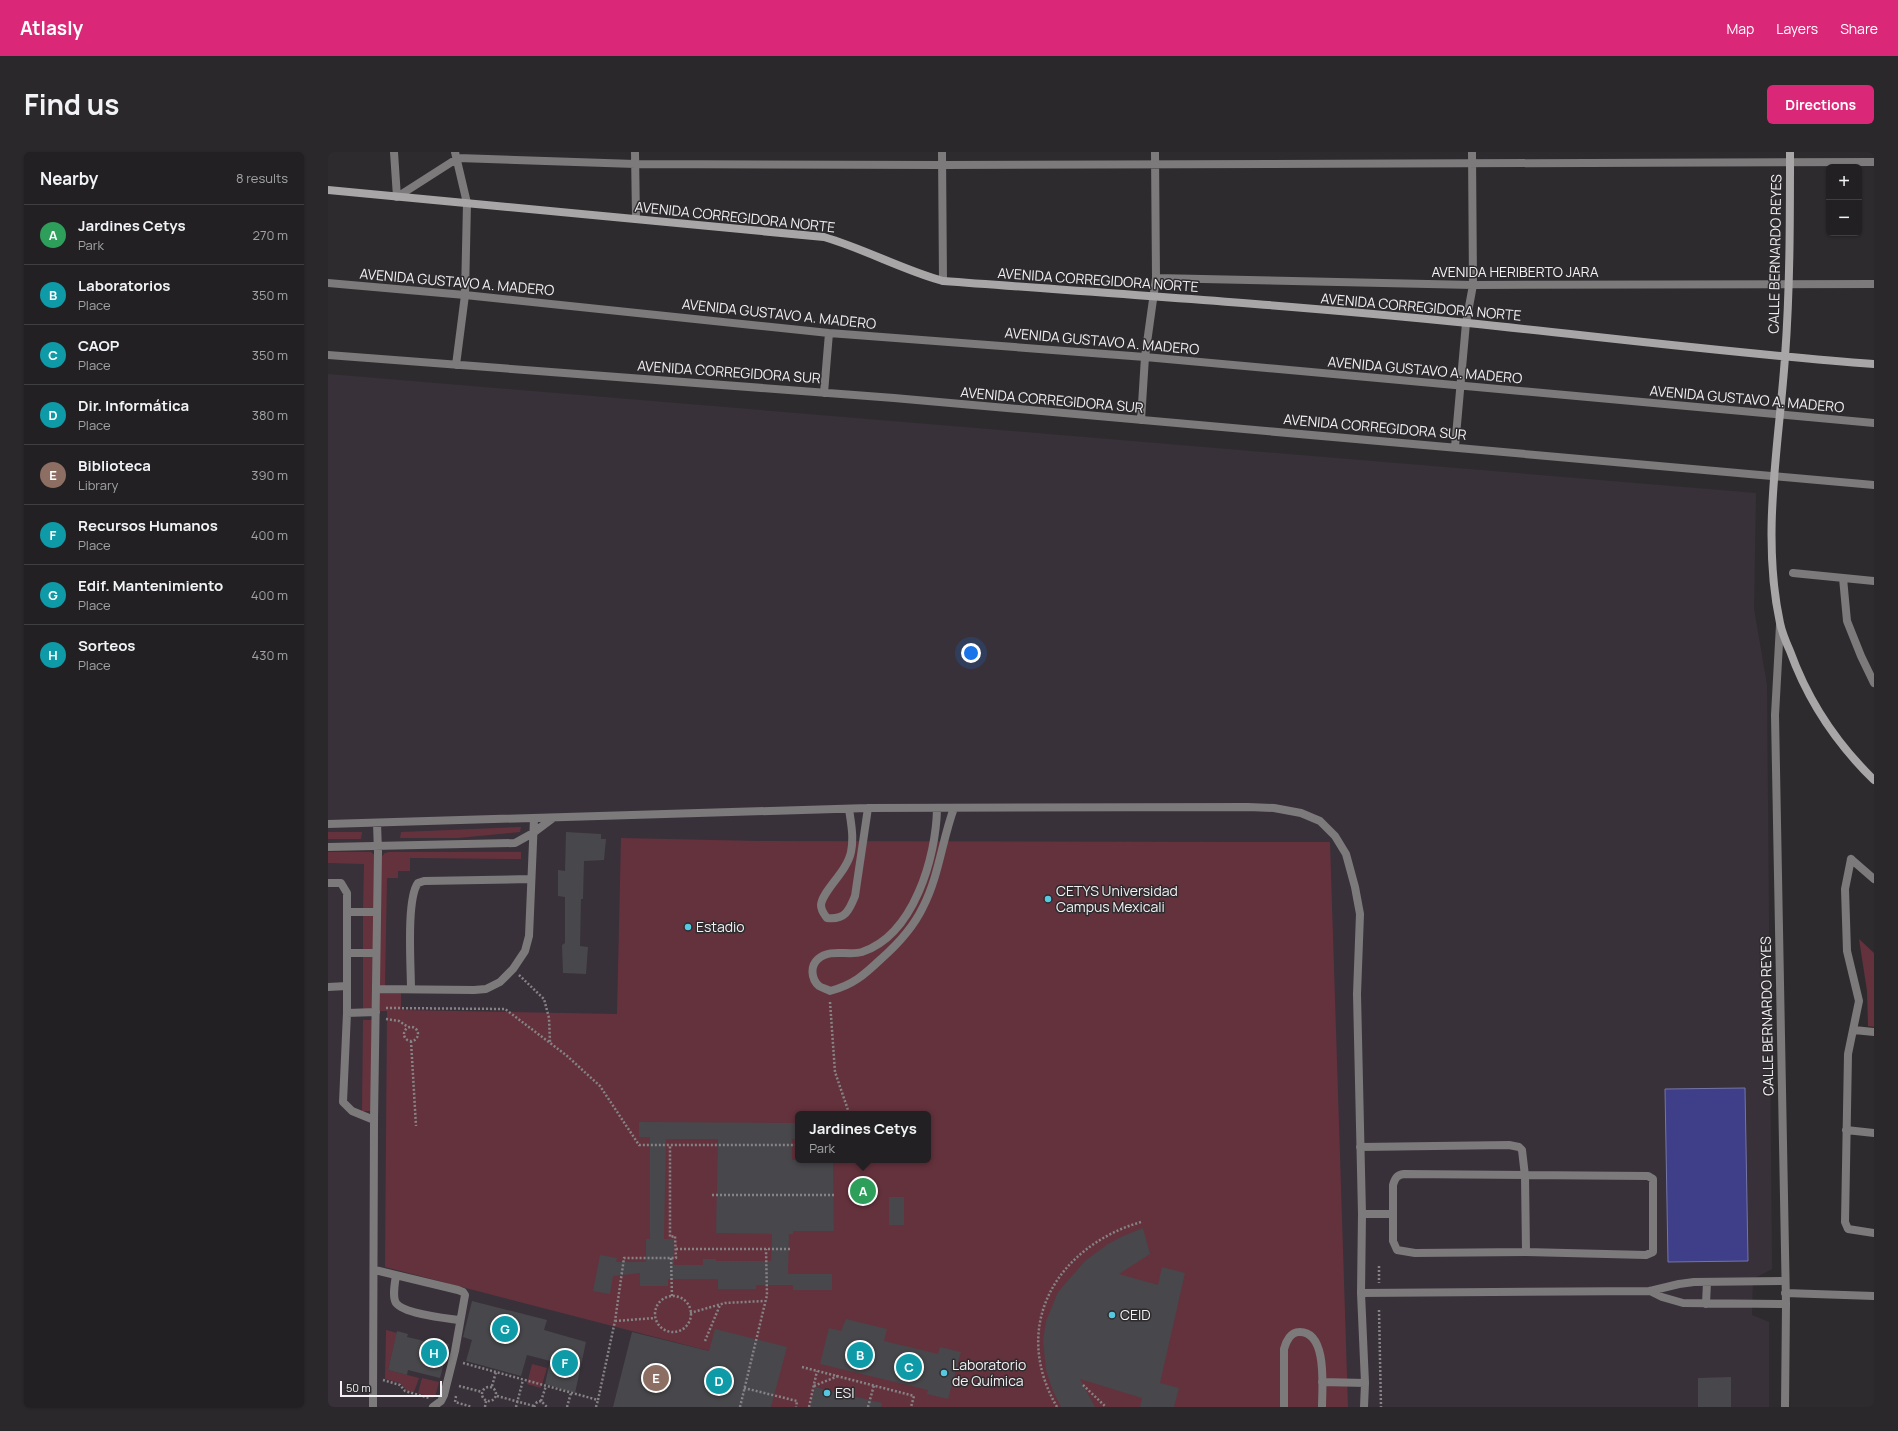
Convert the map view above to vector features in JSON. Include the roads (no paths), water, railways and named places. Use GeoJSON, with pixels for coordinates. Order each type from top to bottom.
{"type":"FeatureCollection","features":[{"type":"Feature","properties":{"kind":"street"},"geometry":{"type":"LineString","coordinates":[[394,152],[397,197]]}},
{"type":"Feature","properties":{"kind":"street"},"geometry":{"type":"LineString","coordinates":[[635,152],[636,218]]}},
{"type":"Feature","properties":{"kind":"street"},"geometry":{"type":"LineString","coordinates":[[942,152],[944,282]]}},
{"type":"Feature","properties":{"kind":"street"},"geometry":{"type":"LineString","coordinates":[[1141,420],[1145,357],[1156,278],[1156,152]]}},
{"type":"Feature","properties":{"kind":"street"},"geometry":{"type":"LineString","coordinates":[[1455,447],[1466,323],[1473,285],[1472,152]]}},
{"type":"Feature","properties":{"kind":"street","name":"CALLE BERNARDO REYES"},"geometry":{"type":"LineString","coordinates":[[1785,1407],[1786,1304],[1775,715],[1780,624],[1772,553],[1773,475],[1785,357],[1789,285],[1790,152]]}},
{"type":"Feature","properties":{"kind":"street"},"geometry":{"type":"LineString","coordinates":[[397,197],[456,155],[635,164],[942,165],[1874,162]]}},
{"type":"Feature","properties":{"kind":"street"},"geometry":{"type":"LineString","coordinates":[[456,155],[467,203],[465,295],[456,365]]}},
{"type":"Feature","properties":{"kind":"street","name":"AVENIDA CORREGIDORA NORTE"},"geometry":{"type":"LineString","coordinates":[[328,190],[824,237],[848,244],[923,276],[944,282],[1153,297],[1466,323],[1785,357],[1874,364]]}},
{"type":"Feature","properties":{"kind":"street","name":"AVENIDA HERIBERTO JARA"},"geometry":{"type":"LineString","coordinates":[[1156,278],[1473,285],[1874,284]]}},
{"type":"Feature","properties":{"kind":"street","name":"AVENIDA GUSTAVO A. MADERO"},"geometry":{"type":"LineString","coordinates":[[328,283],[465,295],[828,333],[1145,357],[1874,423]]}},
{"type":"Feature","properties":{"kind":"street"},"geometry":{"type":"LineString","coordinates":[[824,392],[828,333]]}},
{"type":"Feature","properties":{"kind":"street","name":"AVENIDA CORREGIDORA SUR"},"geometry":{"type":"LineString","coordinates":[[328,355],[824,392],[1874,485]]}},
{"type":"Feature","properties":{"kind":"street"},"geometry":{"type":"LineString","coordinates":[[1793,573],[1874,581]]}},
{"type":"Feature","properties":{"kind":"street"},"geometry":{"type":"LineString","coordinates":[[1843,578],[1847,621],[1874,683]]}},
{"type":"Feature","properties":{"kind":"street","name":"CALLE BERNARDO REYES"},"geometry":{"type":"LineString","coordinates":[[1780,624],[1796,668],[1819,713],[1830,731],[1874,780]]}},
{"type":"Feature","properties":{"kind":"street"},"geometry":{"type":"LineString","coordinates":[[328,824],[534,819],[849,808],[1248,807],[1274,808],[1301,813],[1320,821],[1335,836],[1346,854],[1352,873],[1360,914],[1357,994],[1362,1214],[1361,1293],[1365,1383],[1364,1407]]}},
{"type":"Feature","properties":{"kind":"street"},"geometry":{"type":"LineString","coordinates":[[849,808],[853,836],[851,852],[846,866],[824,895],[821,904],[822,912],[827,918],[836,919],[844,916],[850,910],[855,896],[868,808]]}},
{"type":"Feature","properties":{"kind":"street"},"geometry":{"type":"LineString","coordinates":[[937,808],[934,842],[927,869],[910,909],[892,934],[877,945],[861,952],[848,954],[830,953],[822,955],[816,960],[812,969],[813,977],[819,986],[830,991],[847,986],[863,976],[897,944],[909,930],[924,906],[934,877],[946,829],[954,808]]}},
{"type":"Feature","properties":{"kind":"street"},"geometry":{"type":"LineString","coordinates":[[328,847],[515,843],[553,818]]}},
{"type":"Feature","properties":{"kind":"street"},"geometry":{"type":"LineString","coordinates":[[376,989],[481,990],[500,982],[513,969],[525,951],[529,936],[532,833],[534,819]]}},
{"type":"Feature","properties":{"kind":"street"},"geometry":{"type":"LineString","coordinates":[[375,1407],[374,1120],[378,847],[377,823]]}},
{"type":"Feature","properties":{"kind":"street"},"geometry":{"type":"LineString","coordinates":[[1874,879],[1851,858],[1845,889],[1847,951],[1859,1001],[1848,1054],[1845,1222],[1848,1229],[1874,1233]]}},
{"type":"Feature","properties":{"kind":"street"},"geometry":{"type":"LineString","coordinates":[[411,989],[411,914],[414,890],[418,883],[424,881],[530,880]]}},
{"type":"Feature","properties":{"kind":"street"},"geometry":{"type":"LineString","coordinates":[[328,883],[341,883],[345,887],[347,893],[347,1013],[343,1102],[352,1111],[374,1120]]}},
{"type":"Feature","properties":{"kind":"street"},"geometry":{"type":"LineString","coordinates":[[348,912],[377,912]]}},
{"type":"Feature","properties":{"kind":"street"},"geometry":{"type":"LineString","coordinates":[[347,953],[376,953]]}},
{"type":"Feature","properties":{"kind":"street"},"geometry":{"type":"LineString","coordinates":[[328,986],[347,986]]}},
{"type":"Feature","properties":{"kind":"street"},"geometry":{"type":"LineString","coordinates":[[347,1013],[376,1012]]}},
{"type":"Feature","properties":{"kind":"street"},"geometry":{"type":"LineString","coordinates":[[1854,1030],[1874,1032]]}},
{"type":"Feature","properties":{"kind":"street"},"geometry":{"type":"LineString","coordinates":[[1846,1130],[1874,1133]]}},
{"type":"Feature","properties":{"kind":"street"},"geometry":{"type":"LineString","coordinates":[[1360,1147],[1512,1145],[1522,1150],[1525,1176],[1526,1252]]}},
{"type":"Feature","properties":{"kind":"street"},"geometry":{"type":"LineString","coordinates":[[1398,1175],[1648,1176],[1653,1179],[1654,1248],[1651,1254],[1646,1255],[1526,1252],[1406,1253],[1397,1250],[1393,1241],[1393,1214],[1393,1185],[1394,1179],[1398,1175]]}},
{"type":"Feature","properties":{"kind":"street"},"geometry":{"type":"LineString","coordinates":[[1362,1214],[1393,1214]]}},
{"type":"Feature","properties":{"kind":"street"},"geometry":{"type":"LineString","coordinates":[[375,1270],[463,1292],[465,1299],[459,1320],[443,1398],[433,1407]]}},
{"type":"Feature","properties":{"kind":"street"},"geometry":{"type":"LineString","coordinates":[[396,1275],[394,1298],[399,1306],[419,1313],[459,1320]]}},
{"type":"Feature","properties":{"kind":"street"},"geometry":{"type":"LineString","coordinates":[[1361,1293],[1650,1291],[1679,1284],[1706,1282],[1785,1281]]}},
{"type":"Feature","properties":{"kind":"street"},"geometry":{"type":"LineString","coordinates":[[1706,1282],[1706,1304]]}},
{"type":"Feature","properties":{"kind":"street"},"geometry":{"type":"LineString","coordinates":[[1650,1291],[1662,1297],[1684,1303],[1786,1304]]}},
{"type":"Feature","properties":{"kind":"street"},"geometry":{"type":"LineString","coordinates":[[1785,1293],[1874,1296]]}},
{"type":"Feature","properties":{"kind":"street"},"geometry":{"type":"LineString","coordinates":[[1284,1407],[1284,1349],[1286,1342],[1296,1332],[1310,1334],[1315,1339],[1321,1362],[1322,1407]]}},
{"type":"Feature","properties":{"kind":"street"},"geometry":{"type":"LineString","coordinates":[[1322,1382],[1365,1383]]}},
{"type":"Feature","properties":{"kind":"place","name":"CETYS Universidad Campus Mexicali"},"geometry":{"type":"Point","coordinates":[1048,899]}},
{"type":"Feature","properties":{"kind":"place","name":"Estadio"},"geometry":{"type":"Point","coordinates":[688,927]}},
{"type":"Feature","properties":{"kind":"place","name":"Jardines Cetys"},"geometry":{"type":"Point","coordinates":[863,1191]}},
{"type":"Feature","properties":{"kind":"place","name":"CEID"},"geometry":{"type":"Point","coordinates":[1112,1315]}},
{"type":"Feature","properties":{"kind":"place","name":"Edif. Mantenimiento"},"geometry":{"type":"Point","coordinates":[505,1329]}},
{"type":"Feature","properties":{"kind":"place","name":"Sorteos"},"geometry":{"type":"Point","coordinates":[434,1353]}},
{"type":"Feature","properties":{"kind":"place","name":"Laboratorios"},"geometry":{"type":"Point","coordinates":[860,1355]}},
{"type":"Feature","properties":{"kind":"place","name":"Recursos Humanos"},"geometry":{"type":"Point","coordinates":[565,1363]}},
{"type":"Feature","properties":{"kind":"place","name":"CAOP"},"geometry":{"type":"Point","coordinates":[909,1367]}},
{"type":"Feature","properties":{"kind":"place","name":"Laboratorio de Química"},"geometry":{"type":"Point","coordinates":[944,1373]}},
{"type":"Feature","properties":{"kind":"place","name":"Biblioteca"},"geometry":{"type":"Point","coordinates":[656,1378]}},
{"type":"Feature","properties":{"kind":"place","name":"Dir. Informática"},"geometry":{"type":"Point","coordinates":[719,1381]}},
{"type":"Feature","properties":{"kind":"place","name":"ESI"},"geometry":{"type":"Point","coordinates":[827,1393]}}]}
